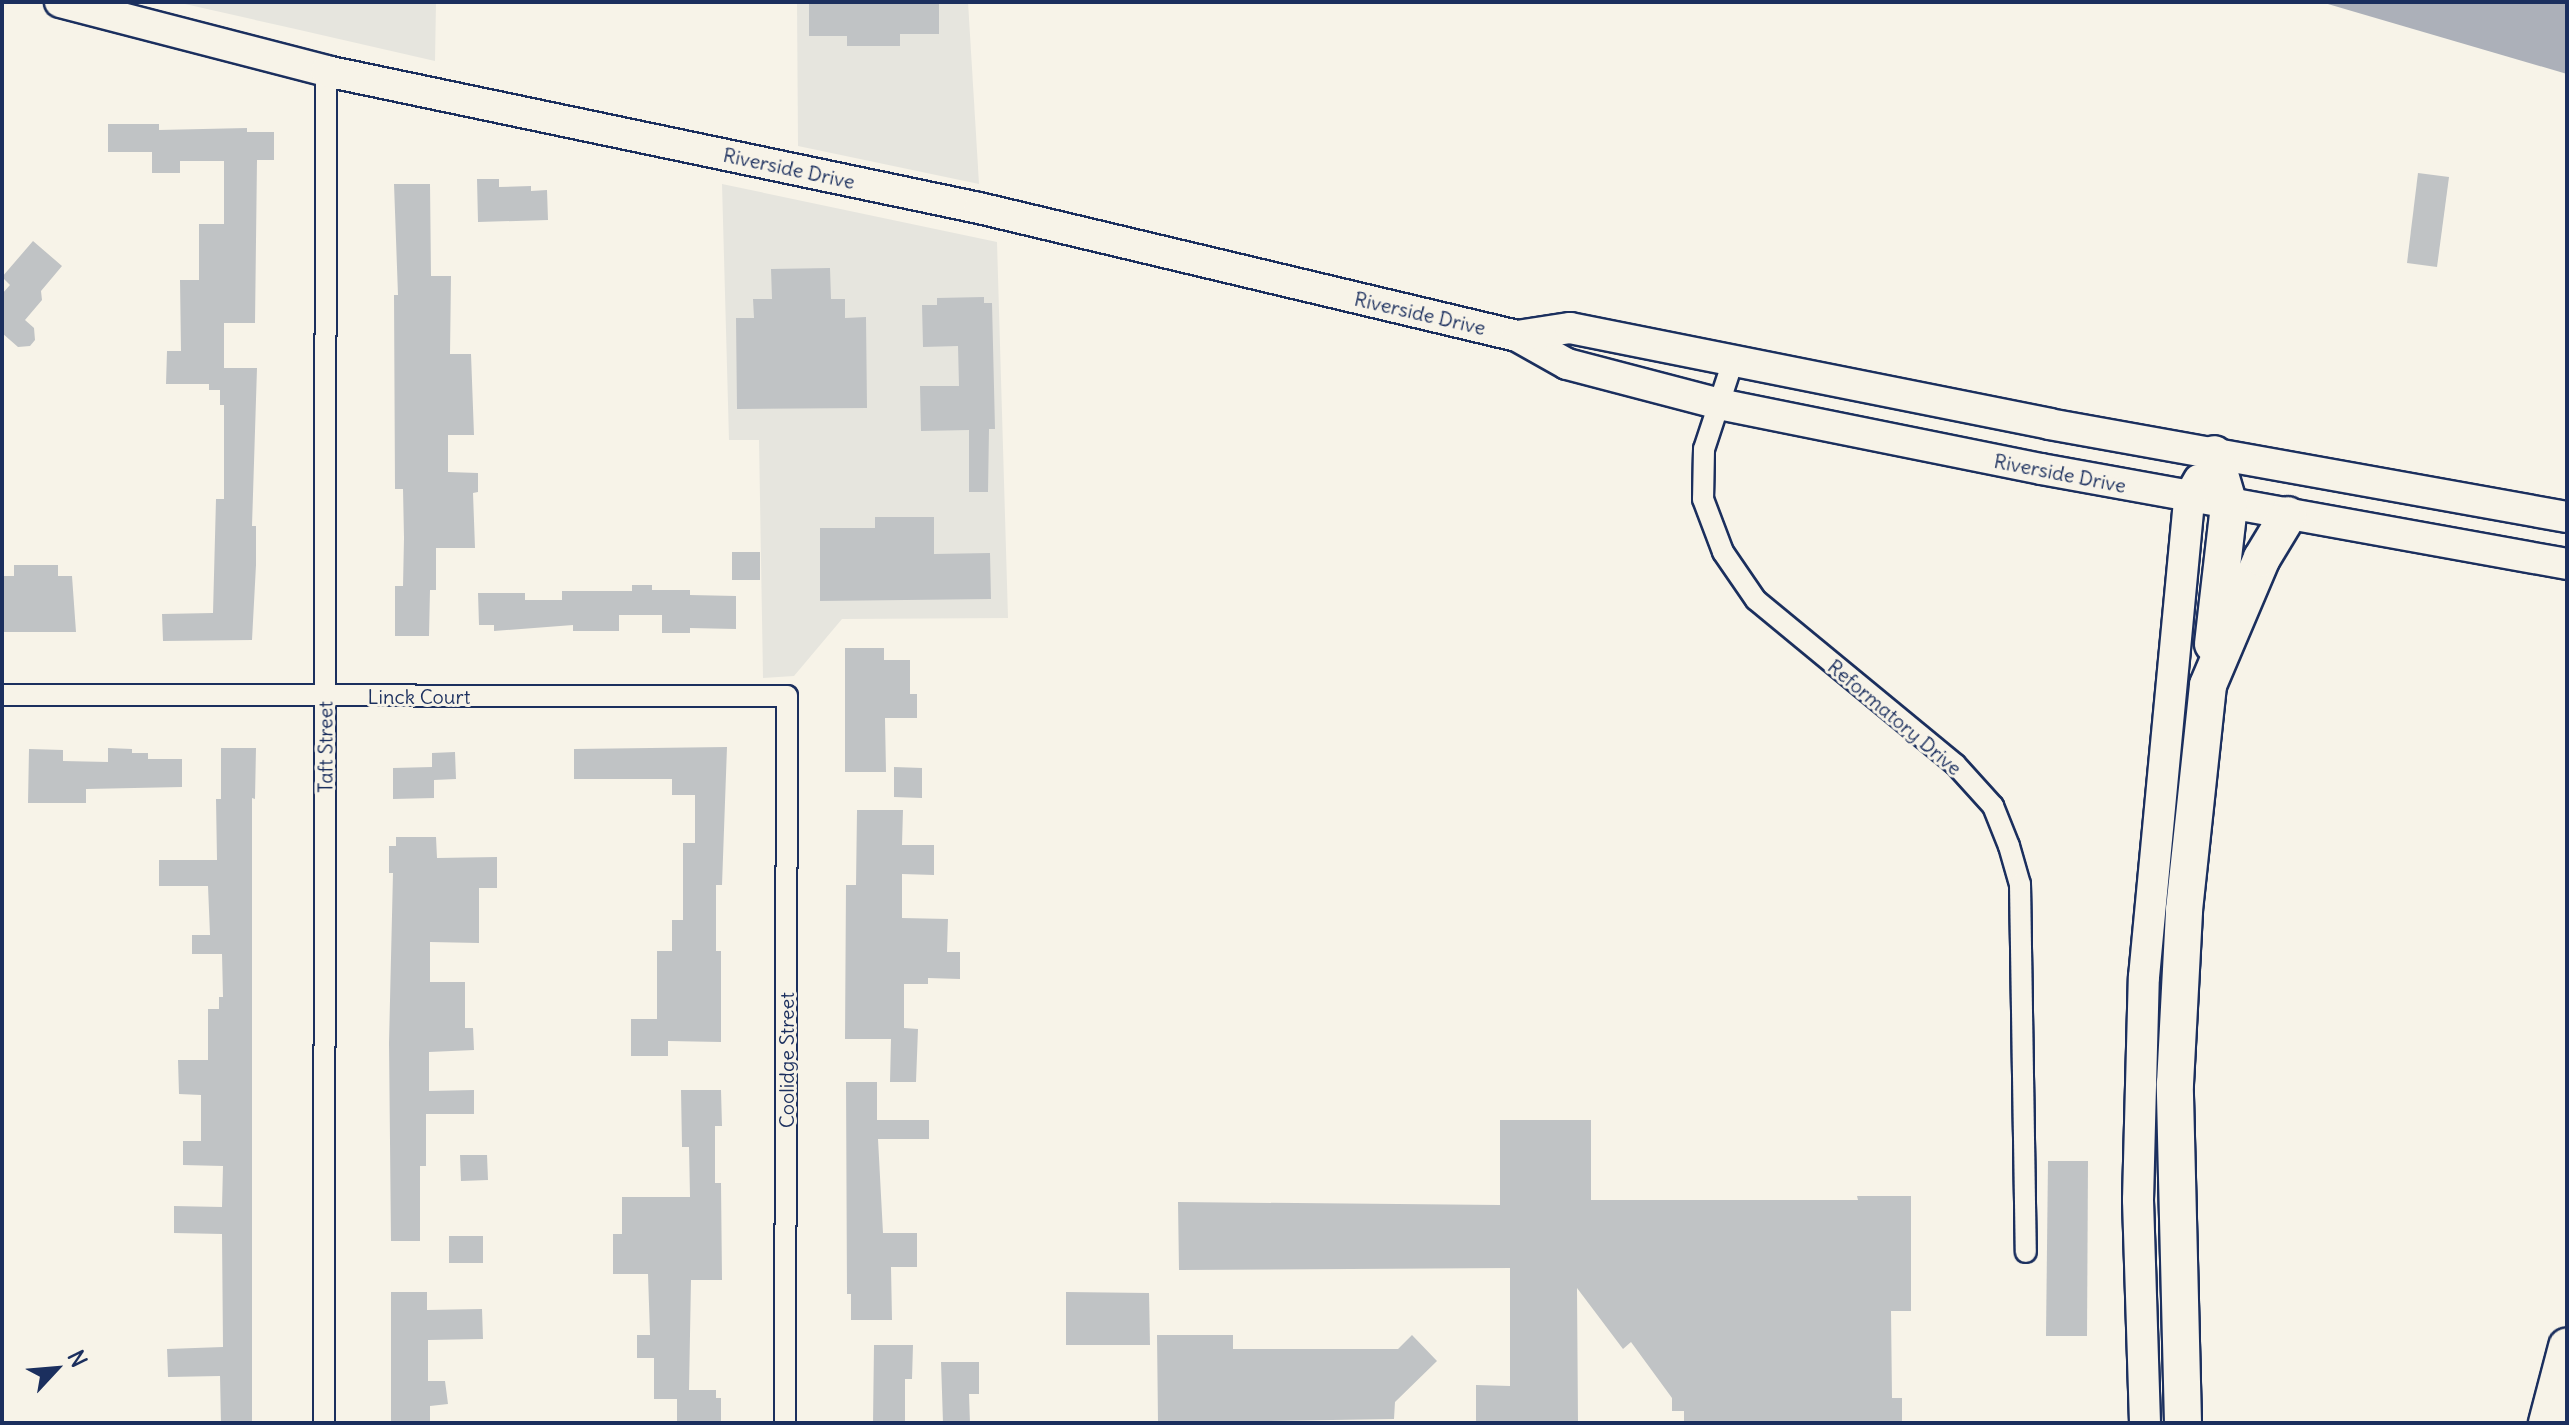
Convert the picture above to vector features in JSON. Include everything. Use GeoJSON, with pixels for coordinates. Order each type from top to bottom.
{"type":"FeatureCollection","features":[{"type":"Feature","properties":{"kind":"highway"},"geometry":{"type":"LineString","coordinates":[[2183,1423],[2175,1084],[2184,910],[2229,505],[2214,454]]}},
{"type":"Feature","properties":{"kind":"highway"},"geometry":{"type":"LineString","coordinates":[[2208,685],[2262,558],[2288,515]]}},
{"type":"Feature","properties":{"kind":"highway"},"geometry":{"type":"LineString","coordinates":[[2547,1423],[2566,1351]]}},
{"type":"Feature","properties":{"kind":"highway"},"geometry":{"type":"LineString","coordinates":[[2564,1423],[2566,1351]]}},
{"type":"Feature","properties":{"kind":"main road","name":"Riverside Drive"},"geometry":{"type":"LineString","coordinates":[[60,2],[326,71],[979,208],[1517,336],[1567,364],[1719,404],[2229,505],[2567,564]]}},
{"type":"Feature","properties":{"kind":"main road","name":"Riverside Drive"},"geometry":{"type":"LineString","coordinates":[[1517,336],[1570,328],[2214,454],[2567,517]]}},
{"type":"Feature","properties":{"kind":"main road"},"geometry":{"type":"LineString","coordinates":[[2145,1423],[2138,1200],[2144,977],[2189,497],[2214,454]]}},
{"type":"Feature","properties":{"kind":"street","name":"Taft Street"},"geometry":{"type":"LineString","coordinates":[[324,1423],[326,71]]}},
{"type":"Feature","properties":{"kind":"street","name":"Reformatory Drive"},"geometry":{"type":"LineString","coordinates":[[1733,361],[1704,449],[1703,499],[1723,552],[1756,600],[1955,764],[1993,806],[2009,846],[2020,884],[2026,1252]]}},
{"type":"Feature","properties":{"kind":"street","name":"Linck Court"},"geometry":{"type":"LineString","coordinates":[[2,695],[787,696]]}},
{"type":"Feature","properties":{"kind":"street","name":"Coolidge Street"},"geometry":{"type":"LineString","coordinates":[[785,1423],[787,696]]}},
{"type":"Feature","properties":{"kind":"shaded area"},"geometry":{"type":"Polygon","coordinates":[[[176,2],[436,2],[435,61],[291,28],[176,2]]]}},
{"type":"Feature","properties":{"kind":"shaded area"},"geometry":{"type":"Polygon","coordinates":[[[797,2],[968,2],[979,184],[798,146],[797,2]]]}},
{"type":"Feature","properties":{"kind":"shaded area"},"geometry":{"type":"Polygon","coordinates":[[[2321,2],[2567,2],[2567,74],[2321,2]]]}},
{"type":"Feature","properties":{"kind":"shaded area"},"geometry":{"type":"Polygon","coordinates":[[[722,184],[997,242],[1008,618],[842,619],[794,676],[763,678],[759,440],[729,440],[722,184]]]}},
{"type":"Feature","properties":{"kind":"building"},"geometry":{"type":"Polygon","coordinates":[[[809,2],[939,2],[939,34],[900,34],[900,46],[847,46],[847,36],[809,36],[809,2]]]}},
{"type":"Feature","properties":{"kind":"building"},"geometry":{"type":"Polygon","coordinates":[[[108,124],[159,124],[159,130],[247,128],[247,132],[274,132],[274,160],[257,160],[255,323],[224,323],[224,368],[257,368],[252,526],[256,526],[256,565],[252,640],[163,641],[162,614],[213,613],[216,499],[224,499],[224,405],[220,405],[220,390],[209,390],[209,384],[166,384],[167,351],[181,351],[180,280],[199,280],[199,224],[224,224],[224,161],[180,161],[180,173],[152,173],[152,152],[108,152],[108,124]]]}},
{"type":"Feature","properties":{"kind":"building"},"geometry":{"type":"Polygon","coordinates":[[[2418,173],[2449,177],[2437,267],[2407,263],[2418,173]]]}},
{"type":"Feature","properties":{"kind":"building"},"geometry":{"type":"Polygon","coordinates":[[[477,179],[499,179],[499,187],[531,186],[531,191],[547,190],[548,220],[478,222],[477,179]]]}},
{"type":"Feature","properties":{"kind":"building"},"geometry":{"type":"Polygon","coordinates":[[[394,184],[430,184],[431,276],[451,276],[450,354],[471,354],[474,435],[448,435],[448,472],[478,473],[478,492],[473,493],[475,548],[436,548],[436,590],[430,590],[429,636],[395,636],[395,586],[403,586],[404,538],[403,489],[395,489],[394,295],[398,295],[394,184]]]}},
{"type":"Feature","properties":{"kind":"building"},"geometry":{"type":"Polygon","coordinates":[[[33,241],[62,266],[41,291],[42,300],[25,320],[34,328],[35,340],[30,346],[18,347],[2,333],[2,294],[10,285],[2,277],[33,241]]]}},
{"type":"Feature","properties":{"kind":"building"},"geometry":{"type":"Polygon","coordinates":[[[830,268],[831,299],[845,299],[845,318],[866,317],[867,408],[737,409],[736,318],[754,318],[753,299],[772,299],[771,269],[830,268]]]}},
{"type":"Feature","properties":{"kind":"building"},"geometry":{"type":"Polygon","coordinates":[[[984,297],[984,303],[992,303],[995,429],[989,429],[988,492],[969,492],[969,430],[921,431],[920,386],[959,386],[958,346],[923,347],[922,305],[937,305],[937,298],[984,297]]]}},
{"type":"Feature","properties":{"kind":"building"},"geometry":{"type":"Polygon","coordinates":[[[875,517],[934,517],[934,554],[990,553],[991,599],[820,601],[820,528],[875,528],[875,517]]]}},
{"type":"Feature","properties":{"kind":"building"},"geometry":{"type":"Polygon","coordinates":[[[732,552],[760,552],[760,580],[732,580],[732,552]]]}},
{"type":"Feature","properties":{"kind":"building"},"geometry":{"type":"Polygon","coordinates":[[[14,565],[58,565],[58,576],[72,576],[76,632],[2,632],[2,576],[14,576],[14,565]]]}},
{"type":"Feature","properties":{"kind":"building"},"geometry":{"type":"Polygon","coordinates":[[[632,585],[652,585],[652,590],[690,590],[690,595],[736,596],[736,629],[690,628],[690,633],[662,633],[662,615],[619,615],[619,631],[573,631],[573,625],[494,631],[494,625],[479,625],[478,593],[525,593],[525,600],[562,600],[562,591],[632,591],[632,585]]]}},
{"type":"Feature","properties":{"kind":"building"},"geometry":{"type":"Polygon","coordinates":[[[845,648],[884,648],[884,660],[910,660],[910,694],[917,694],[917,718],[885,718],[886,772],[845,772],[845,648]]]}},
{"type":"Feature","properties":{"kind":"building"},"geometry":{"type":"Polygon","coordinates":[[[727,747],[722,885],[716,885],[716,951],[721,951],[721,1042],[668,1041],[668,1056],[631,1056],[631,1019],[657,1019],[657,951],[672,951],[672,920],[683,920],[683,843],[695,843],[695,795],[672,795],[672,779],[574,779],[574,749],[727,747]]]}},
{"type":"Feature","properties":{"kind":"building"},"geometry":{"type":"Polygon","coordinates":[[[108,748],[148,753],[148,759],[182,759],[182,787],[86,789],[86,803],[28,803],[29,749],[63,750],[63,761],[108,762],[108,748]]]}},
{"type":"Feature","properties":{"kind":"building"},"geometry":{"type":"Polygon","coordinates":[[[221,748],[256,748],[255,799],[252,798],[252,1423],[221,1423],[220,1376],[168,1377],[167,1349],[223,1347],[222,1234],[174,1233],[174,1206],[222,1207],[223,1166],[183,1165],[183,1141],[201,1141],[201,1095],[179,1094],[178,1060],[208,1060],[208,1009],[219,1009],[219,997],[223,997],[222,954],[192,954],[192,935],[210,935],[208,886],[159,886],[159,860],[217,860],[216,799],[221,799],[221,748]]]}},
{"type":"Feature","properties":{"kind":"building"},"geometry":{"type":"Polygon","coordinates":[[[455,752],[456,779],[434,780],[434,798],[393,799],[393,768],[432,767],[432,753],[455,752]]]}},
{"type":"Feature","properties":{"kind":"building"},"geometry":{"type":"Polygon","coordinates":[[[894,767],[922,768],[922,798],[894,797],[894,767]]]}},
{"type":"Feature","properties":{"kind":"building"},"geometry":{"type":"Polygon","coordinates":[[[857,810],[903,810],[902,845],[934,845],[934,875],[902,874],[902,918],[948,919],[947,952],[960,952],[960,979],[928,978],[928,984],[904,984],[904,1028],[918,1029],[916,1082],[890,1082],[891,1039],[845,1039],[846,885],[856,885],[857,810]]]}},
{"type":"Feature","properties":{"kind":"building"},"geometry":{"type":"Polygon","coordinates":[[[396,837],[436,837],[437,858],[497,857],[497,888],[479,888],[479,943],[430,942],[430,982],[465,982],[465,1028],[473,1028],[474,1050],[429,1052],[429,1091],[474,1090],[474,1114],[426,1114],[426,1166],[420,1166],[420,1241],[391,1241],[389,1043],[393,873],[389,873],[389,846],[396,846],[396,837]]]}},
{"type":"Feature","properties":{"kind":"building"},"geometry":{"type":"Polygon","coordinates":[[[846,1082],[877,1082],[877,1120],[929,1120],[929,1139],[878,1139],[883,1233],[917,1233],[917,1267],[891,1267],[892,1320],[851,1320],[851,1294],[847,1294],[846,1082]]]}},
{"type":"Feature","properties":{"kind":"building"},"geometry":{"type":"Polygon","coordinates":[[[681,1090],[721,1090],[722,1126],[715,1126],[715,1183],[721,1183],[722,1280],[691,1280],[689,1390],[716,1390],[716,1398],[721,1398],[721,1423],[677,1423],[677,1399],[654,1399],[654,1358],[637,1358],[637,1335],[650,1335],[648,1274],[613,1274],[613,1234],[622,1234],[622,1197],[690,1197],[689,1147],[682,1147],[681,1090]]]}},
{"type":"Feature","properties":{"kind":"building"},"geometry":{"type":"Polygon","coordinates":[[[1500,1120],[1591,1120],[1591,1200],[1858,1200],[1857,1196],[1911,1196],[1911,1311],[1891,1311],[1892,1398],[1902,1398],[1902,1423],[1684,1423],[1684,1411],[1672,1411],[1672,1398],[1631,1342],[1623,1349],[1577,1288],[1578,1423],[1476,1423],[1476,1385],[1510,1386],[1510,1268],[1179,1270],[1178,1202],[1500,1205],[1500,1120]]]}},
{"type":"Feature","properties":{"kind":"building"},"geometry":{"type":"Polygon","coordinates":[[[460,1155],[487,1155],[488,1180],[461,1181],[460,1155]]]}},
{"type":"Feature","properties":{"kind":"building"},"geometry":{"type":"Polygon","coordinates":[[[2048,1161],[2088,1161],[2087,1336],[2046,1336],[2048,1161]]]}},
{"type":"Feature","properties":{"kind":"building"},"geometry":{"type":"Polygon","coordinates":[[[449,1236],[483,1236],[483,1263],[449,1263],[449,1236]]]}},
{"type":"Feature","properties":{"kind":"building"},"geometry":{"type":"Polygon","coordinates":[[[391,1292],[427,1292],[427,1310],[482,1309],[483,1339],[428,1340],[428,1381],[445,1381],[448,1404],[430,1406],[430,1423],[391,1423],[391,1292]]]}},
{"type":"Feature","properties":{"kind":"building"},"geometry":{"type":"Polygon","coordinates":[[[1066,1292],[1149,1293],[1150,1345],[1066,1345],[1066,1292]]]}},
{"type":"Feature","properties":{"kind":"building"},"geometry":{"type":"Polygon","coordinates":[[[1157,1335],[1233,1335],[1233,1349],[1398,1349],[1412,1335],[1437,1361],[1395,1402],[1394,1419],[1158,1423],[1157,1335]]]}},
{"type":"Feature","properties":{"kind":"building"},"geometry":{"type":"Polygon","coordinates":[[[874,1345],[913,1345],[912,1379],[905,1379],[905,1423],[873,1423],[874,1345]]]}},
{"type":"Feature","properties":{"kind":"building"},"geometry":{"type":"Polygon","coordinates":[[[941,1362],[979,1362],[979,1394],[969,1394],[970,1423],[943,1423],[941,1362]]]}}]}
